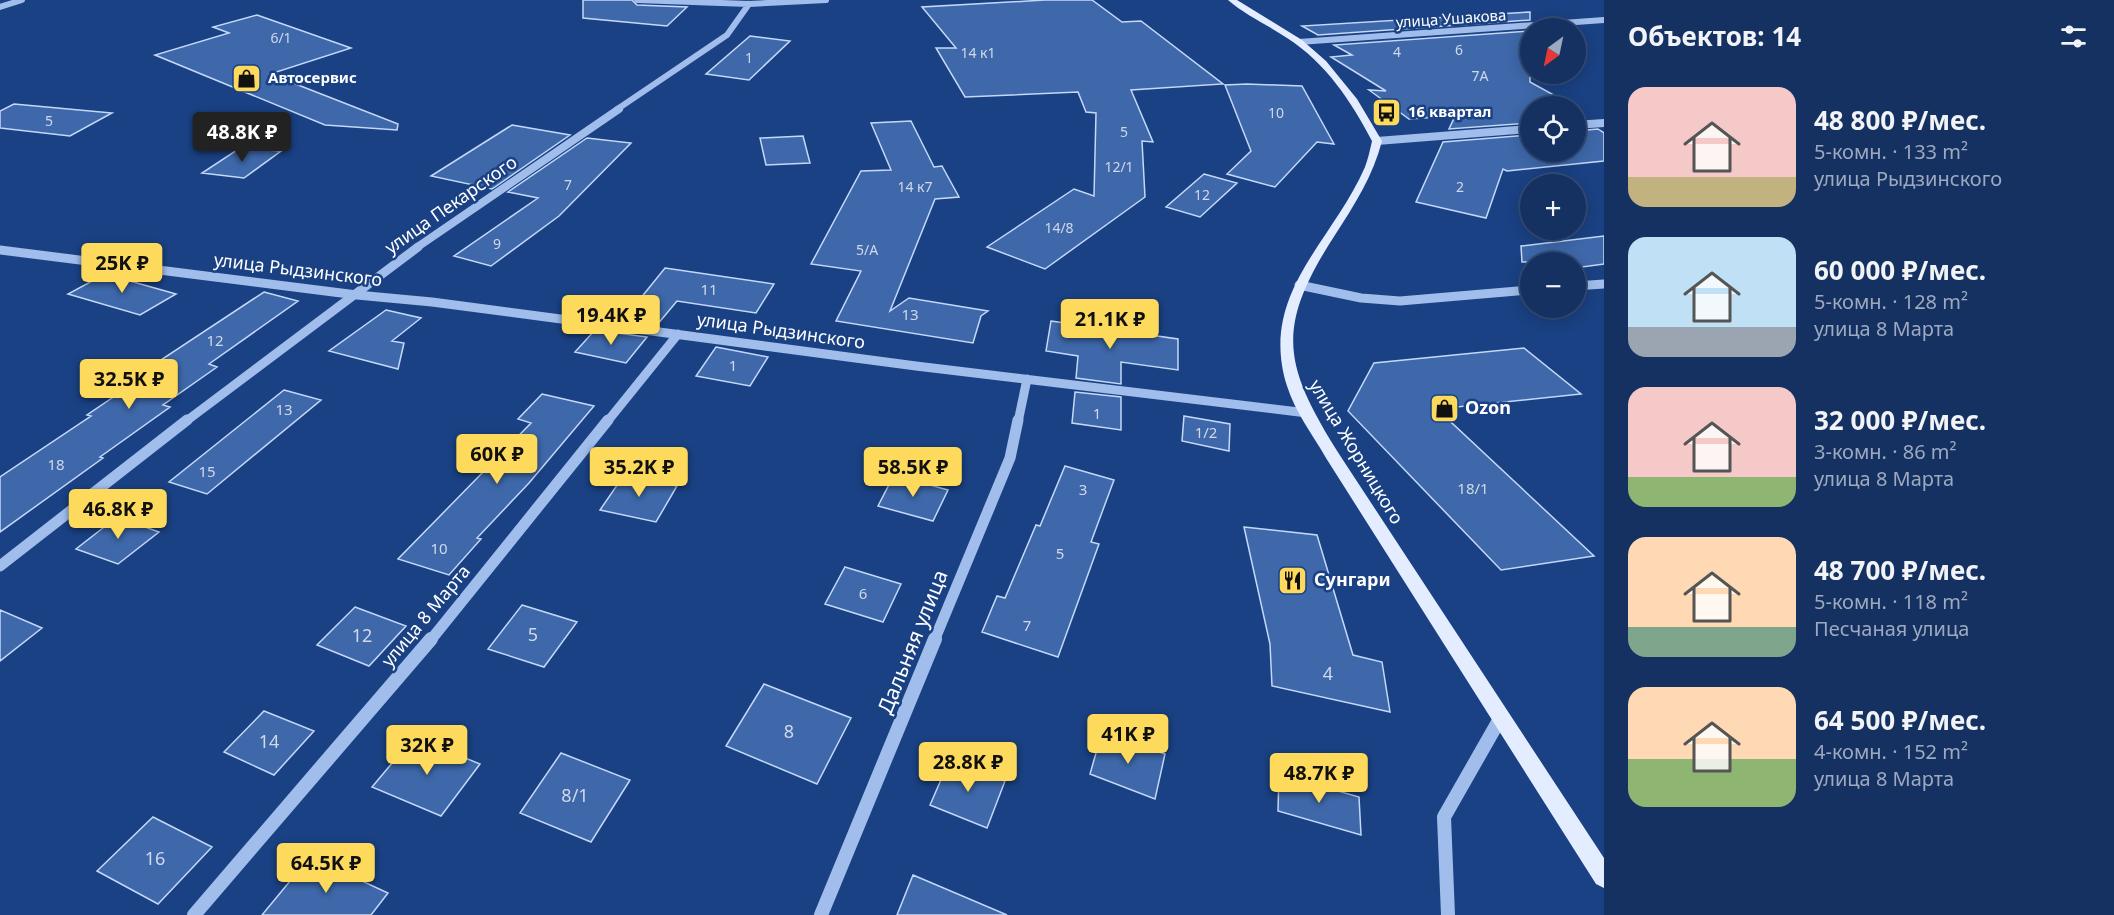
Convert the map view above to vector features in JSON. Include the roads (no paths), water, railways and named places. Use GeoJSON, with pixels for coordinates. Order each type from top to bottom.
{"type":"FeatureCollection","features":[{"type":"Feature","properties":{"kind":"main road"},"geometry":{"type":"LineString","coordinates":[[1232,0],[1299,42],[1315,56],[1364,114],[1377,141]]}},
{"type":"Feature","properties":{"kind":"main road","name":"улица Жорницкого"},"geometry":{"type":"LineString","coordinates":[[1377,141],[1368,171],[1299,285],[1290,306],[1284,330],[1286,360],[1291,378],[1307,413],[1334,458],[1604,877]]}},
{"type":"Feature","properties":{"kind":"street"},"geometry":{"type":"LineString","coordinates":[[0,7],[22,0]]}},
{"type":"Feature","properties":{"kind":"street"},"geometry":{"type":"LineString","coordinates":[[637,0],[749,4],[826,0]]}},
{"type":"Feature","properties":{"kind":"street","name":"улица Пекарского"},"geometry":{"type":"LineString","coordinates":[[0,566],[209,403],[357,295],[435,234],[727,35],[749,4]]}},
{"type":"Feature","properties":{"kind":"street","name":"улица Ушакова"},"geometry":{"type":"LineString","coordinates":[[1299,42],[1604,20]]}},
{"type":"Feature","properties":{"kind":"street"},"geometry":{"type":"LineString","coordinates":[[1586,124],[1604,123]]}},
{"type":"Feature","properties":{"kind":"street"},"geometry":{"type":"LineString","coordinates":[[1377,141],[1520,130]]}},
{"type":"Feature","properties":{"kind":"street","name":"улица Рыдзинского"},"geometry":{"type":"LineString","coordinates":[[1,251],[357,295],[432,302],[1307,413]]}},
{"type":"Feature","properties":{"kind":"street"},"geometry":{"type":"LineString","coordinates":[[1586,285],[1604,284]]}},
{"type":"Feature","properties":{"kind":"street"},"geometry":{"type":"LineString","coordinates":[[1299,285],[1355,297],[1382,300],[1520,291]]}},
{"type":"Feature","properties":{"kind":"street","name":"улица 8 Марта"},"geometry":{"type":"LineString","coordinates":[[194,915],[445,623],[678,334]]}},
{"type":"Feature","properties":{"kind":"street","name":"Дальняя улица"},"geometry":{"type":"LineString","coordinates":[[820,915],[1010,458],[1027,379]]}},
{"type":"Feature","properties":{"kind":"street"},"geometry":{"type":"LineString","coordinates":[[1448,915],[1444,817],[1501,717]]}},
{"type":"Feature","properties":{"kind":"place","name":"Автосервис"},"geometry":{"type":"Point","coordinates":[247,78]}},
{"type":"Feature","properties":{"kind":"place","name":"16 квартал"},"geometry":{"type":"Point","coordinates":[1387,112]}},
{"type":"Feature","properties":{"kind":"place","name":"Ozon"},"geometry":{"type":"Point","coordinates":[1444,408]}},
{"type":"Feature","properties":{"kind":"place","name":"Сунгари"},"geometry":{"type":"Point","coordinates":[1293,580]}}]}
